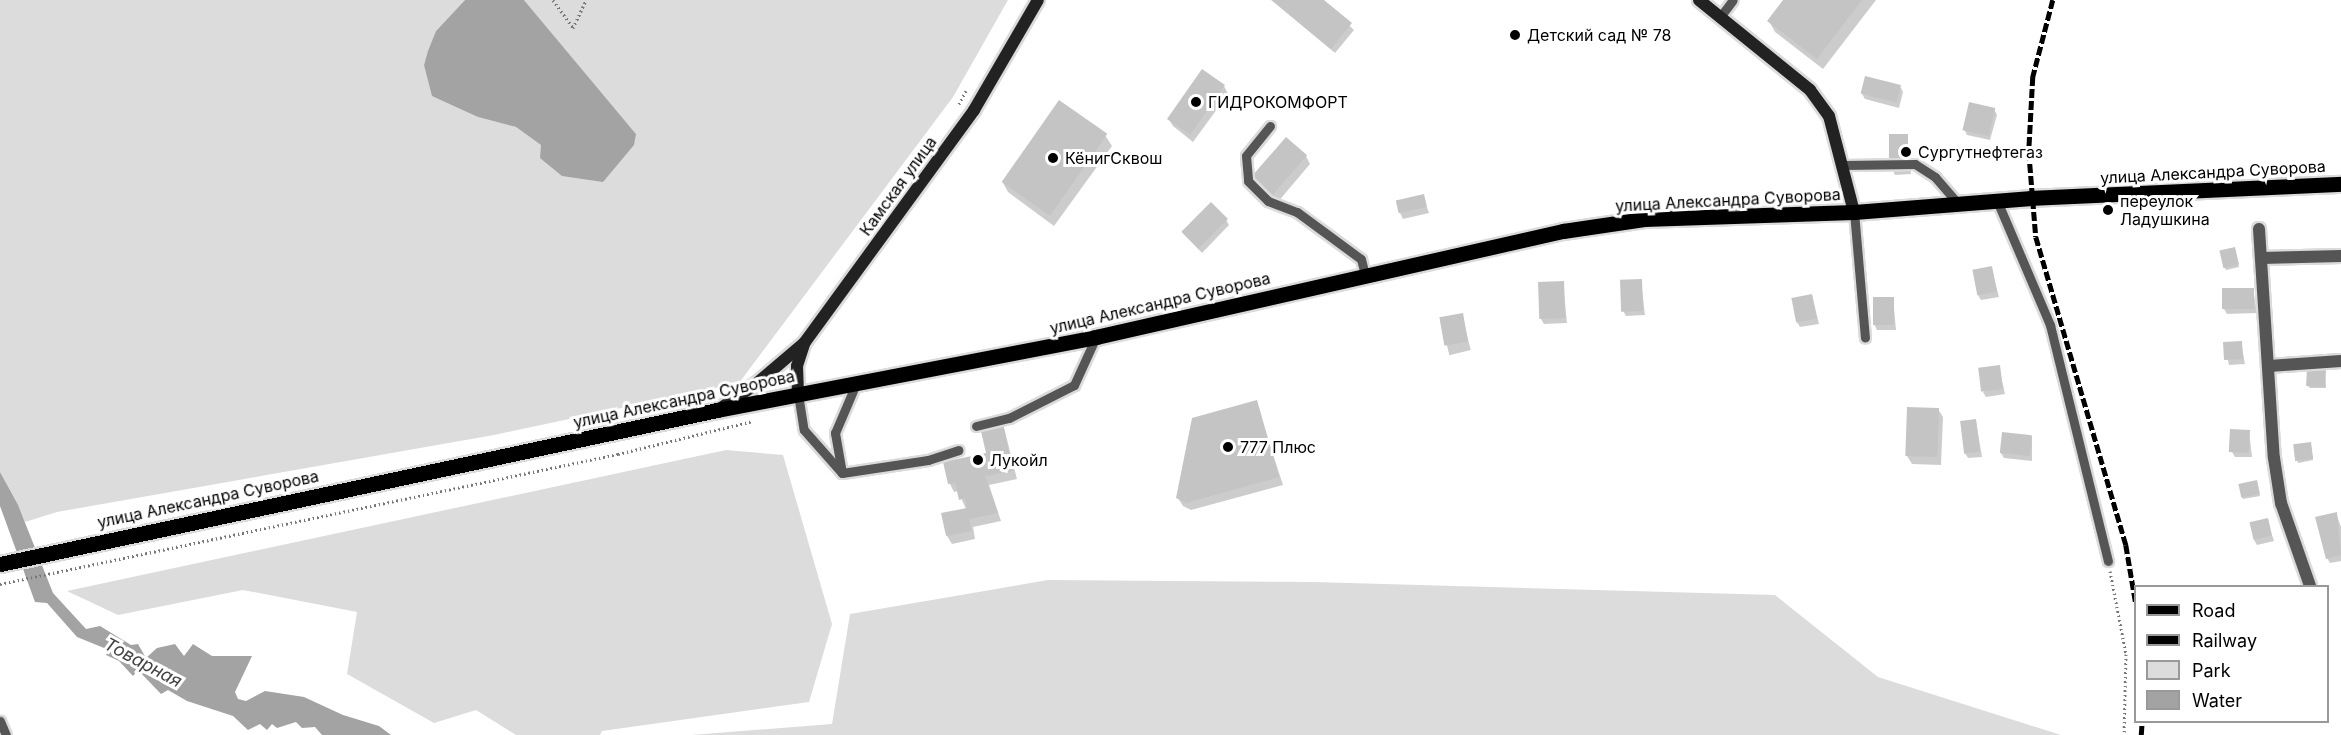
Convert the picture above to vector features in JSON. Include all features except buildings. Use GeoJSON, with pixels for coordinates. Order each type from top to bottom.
{"type":"FeatureCollection","features":[{"type":"Feature","properties":{"kind":"main road","name":"Камская улица"},"geometry":{"type":"LineString","coordinates":[[798,394],[797,366],[805,342],[974,110],[1038,0]]}},
{"type":"Feature","properties":{"kind":"main road"},"geometry":{"type":"LineString","coordinates":[[1699,0],[1810,90],[1829,116],[1844,165],[1854,212]]}},
{"type":"Feature","properties":{"kind":"main road","name":"улица Александра Суворова"},"geometry":{"type":"LineString","coordinates":[[4,563],[51,551],[717,410],[798,394],[855,386],[1096,337],[1563,231],[1644,219],[1854,212],[1998,204],[2106,194],[2341,184]]}},
{"type":"Feature","properties":{"kind":"main road"},"geometry":{"type":"LineString","coordinates":[[717,410],[756,384],[805,342]]}},
{"type":"Feature","properties":{"kind":"street"},"geometry":{"type":"LineString","coordinates":[[2259,229],[2281,503],[2310,585]]}},
{"type":"Feature","properties":{"kind":"street"},"geometry":{"type":"LineString","coordinates":[[2261,258],[2341,256]]}},
{"type":"Feature","properties":{"kind":"street"},"geometry":{"type":"LineString","coordinates":[[2269,366],[2341,361]]}},
{"type":"Feature","properties":{"kind":"lane"},"geometry":{"type":"LineString","coordinates":[[1720,17],[1733,0]]}},
{"type":"Feature","properties":{"kind":"lane"},"geometry":{"type":"LineString","coordinates":[[1270,126],[1246,156],[1248,181],[1268,201],[1297,212],[1361,259],[1365,275]]}},
{"type":"Feature","properties":{"kind":"lane"},"geometry":{"type":"LineString","coordinates":[[1844,165],[1915,164],[1935,177],[1959,205]]}},
{"type":"Feature","properties":{"kind":"lane"},"geometry":{"type":"LineString","coordinates":[[1998,204],[2050,325],[2108,561]]}},
{"type":"Feature","properties":{"kind":"lane"},"geometry":{"type":"LineString","coordinates":[[1854,212],[1865,338]]}},
{"type":"Feature","properties":{"kind":"lane"},"geometry":{"type":"LineString","coordinates":[[976,426],[1009,418],[1074,385],[1096,337]]}},
{"type":"Feature","properties":{"kind":"lane"},"geometry":{"type":"LineString","coordinates":[[842,473],[835,433],[855,386]]}},
{"type":"Feature","properties":{"kind":"lane"},"geometry":{"type":"LineString","coordinates":[[798,394],[804,430],[842,473]]}},
{"type":"Feature","properties":{"kind":"lane"},"geometry":{"type":"LineString","coordinates":[[842,473],[928,460],[958,450]]}},
{"type":"Feature","properties":{"kind":"lane"},"geometry":{"type":"LineString","coordinates":[[0,721],[6,735]]}},
{"type":"Feature","properties":{"kind":"path"},"geometry":{"type":"LineString","coordinates":[[553,0],[573,28],[586,0]]}},
{"type":"Feature","properties":{"kind":"path"},"geometry":{"type":"LineString","coordinates":[[956,109],[968,89]]}},
{"type":"Feature","properties":{"kind":"path"},"geometry":{"type":"LineString","coordinates":[[0,584],[629,451],[754,421],[752,403]]}},
{"type":"Feature","properties":{"kind":"path"},"geometry":{"type":"LineString","coordinates":[[2108,561],[2126,654],[2124,735]]}},
{"type":"Feature","properties":{"kind":"green space"},"geometry":{"type":"Polygon","coordinates":[[[0,0],[465,0],[436,31],[424,65],[478,117],[516,127],[542,145],[636,134],[524,0],[1008,0],[953,97],[739,383],[494,435],[57,512],[25,522],[0,472],[0,0]]]}},
{"type":"Feature","properties":{"kind":"green space"},"geometry":{"type":"Polygon","coordinates":[[[726,450],[783,455],[832,624],[809,702],[602,731],[600,735],[516,735],[476,710],[434,723],[347,674],[357,612],[243,590],[118,615],[67,591],[726,450]]]}},
{"type":"Feature","properties":{"kind":"green space"},"geometry":{"type":"Polygon","coordinates":[[[1048,580],[1313,582],[1775,595],[1878,677],[2061,735],[691,735],[832,724],[850,614],[1048,580]]]}},
{"type":"Feature","properties":{"kind":"water"},"geometry":{"type":"Polygon","coordinates":[[[465,0],[524,0],[636,134],[634,145],[603,182],[562,176],[540,158],[541,145],[516,127],[478,117],[432,96],[424,65],[428,51],[436,31],[465,0]]]}},
{"type":"Feature","properties":{"kind":"water","name":"Товарная"},"geometry":{"type":"Polygon","coordinates":[[[0,472],[18,505],[53,593],[86,629],[100,626],[131,645],[138,644],[146,658],[157,648],[175,644],[184,656],[193,644],[212,656],[252,656],[235,692],[238,699],[246,701],[265,691],[304,697],[343,715],[379,726],[391,735],[322,735],[315,727],[302,728],[296,722],[277,728],[272,724],[267,730],[260,724],[248,730],[233,716],[187,701],[168,690],[161,694],[138,670],[133,676],[119,661],[106,655],[109,650],[77,637],[47,603],[35,602],[0,506],[0,472]]]}},
{"type":"Feature","properties":{"kind":"railway"},"geometry":{"type":"LineString","coordinates":[[2053,0],[2033,77],[2029,152],[2036,237],[2126,545],[2134,592]]}},
{"type":"Feature","properties":{"kind":"railway"},"geometry":{"type":"LineString","coordinates":[[2141,735],[2142,723]]}},
{"type":"Feature","properties":{"kind":"place","name":"Детский сад № 78"},"geometry":{"type":"Point","coordinates":[1515,35]}},
{"type":"Feature","properties":{"kind":"place","name":"ГИДРОКОМФОРТ"},"geometry":{"type":"Point","coordinates":[1196,102]}},
{"type":"Feature","properties":{"kind":"place","name":"Сургутнефтегаз"},"geometry":{"type":"Point","coordinates":[1906,152]}},
{"type":"Feature","properties":{"kind":"place","name":"КёнигСквош"},"geometry":{"type":"Point","coordinates":[1053,158]}},
{"type":"Feature","properties":{"kind":"place","name":"переулок Ладушкина"},"geometry":{"type":"Point","coordinates":[2108,210]}},
{"type":"Feature","properties":{"kind":"place","name":"777 Плюс"},"geometry":{"type":"Point","coordinates":[1228,447]}},
{"type":"Feature","properties":{"kind":"place","name":"Лукойл"},"geometry":{"type":"Point","coordinates":[978,460]}}]}
